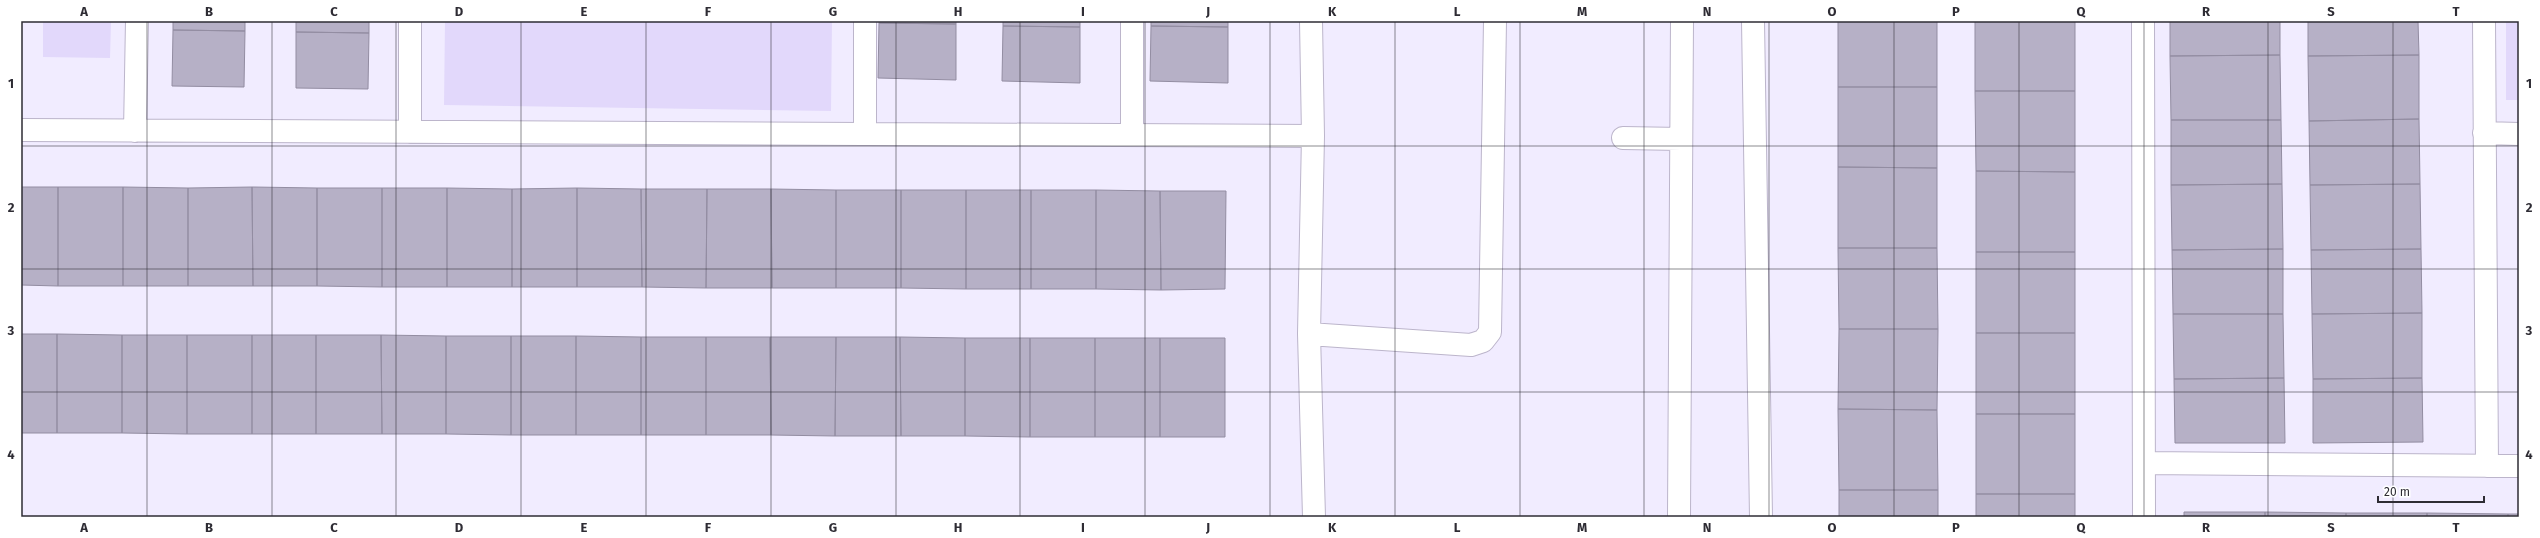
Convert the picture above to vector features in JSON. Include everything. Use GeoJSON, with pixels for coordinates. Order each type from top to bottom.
{"type":"FeatureCollection","features":[{"type":"Feature","properties":{"kind":"street"},"geometry":{"type":"LineString","coordinates":[[136,131],[137,21]]}},
{"type":"Feature","properties":{"kind":"street"},"geometry":{"type":"LineString","coordinates":[[410,21],[410,132]]}},
{"type":"Feature","properties":{"kind":"street"},"geometry":{"type":"LineString","coordinates":[[865,21],[865,134]]}},
{"type":"Feature","properties":{"kind":"street"},"geometry":{"type":"LineString","coordinates":[[1132,21],[1132,135]]}},
{"type":"Feature","properties":{"kind":"street"},"geometry":{"type":"LineString","coordinates":[[1311,21],[1313,136],[1309,334],[1314,517]]}},
{"type":"Feature","properties":{"kind":"street"},"geometry":{"type":"LineString","coordinates":[[1309,334],[1471,345],[1483,341],[1490,332],[1495,21]]}},
{"type":"Feature","properties":{"kind":"street"},"geometry":{"type":"LineString","coordinates":[[1679,517],[1682,21]]}},
{"type":"Feature","properties":{"kind":"street"},"geometry":{"type":"LineString","coordinates":[[1753,21],[1761,517]]}},
{"type":"Feature","properties":{"kind":"street"},"geometry":{"type":"LineString","coordinates":[[2143,21],[2144,517]]}},
{"type":"Feature","properties":{"kind":"street"},"geometry":{"type":"LineString","coordinates":[[2484,21],[2487,466]]}},
{"type":"Feature","properties":{"kind":"street"},"geometry":{"type":"LineString","coordinates":[[21,130],[1313,136]]}},
{"type":"Feature","properties":{"kind":"street"},"geometry":{"type":"LineString","coordinates":[[2484,133],[2519,134]]}},
{"type":"Feature","properties":{"kind":"street"},"geometry":{"type":"LineString","coordinates":[[1623,138],[1681,139]]}},
{"type":"Feature","properties":{"kind":"street"},"geometry":{"type":"LineString","coordinates":[[2144,462],[2519,466]]}},
{"type":"Feature","properties":{"kind":"shaded area"},"geometry":{"type":"Polygon","coordinates":[[[43,21],[111,21],[110,58],[43,57],[43,21]]]}},
{"type":"Feature","properties":{"kind":"shaded area"},"geometry":{"type":"Polygon","coordinates":[[[445,21],[832,21],[831,111],[444,105],[445,21]]]}},
{"type":"Feature","properties":{"kind":"shaded area"},"geometry":{"type":"Polygon","coordinates":[[[2506,21],[2519,21],[2519,100],[2506,100],[2506,21]]]}},
{"type":"Feature","properties":{"kind":"building"},"geometry":{"type":"Polygon","coordinates":[[[173,21],[245,21],[245,31],[173,30],[173,21]]]}},
{"type":"Feature","properties":{"kind":"building"},"geometry":{"type":"Polygon","coordinates":[[[296,21],[369,21],[369,33],[296,32],[296,21]]]}},
{"type":"Feature","properties":{"kind":"building"},"geometry":{"type":"Polygon","coordinates":[[[879,21],[956,21],[956,24],[879,23],[879,21]]]}},
{"type":"Feature","properties":{"kind":"building"},"geometry":{"type":"Polygon","coordinates":[[[1003,21],[1080,21],[1080,27],[1003,26],[1003,21]]]}},
{"type":"Feature","properties":{"kind":"building"},"geometry":{"type":"Polygon","coordinates":[[[1151,21],[1228,21],[1228,27],[1151,26],[1151,21]]]}},
{"type":"Feature","properties":{"kind":"building"},"geometry":{"type":"Polygon","coordinates":[[[1838,21],[1937,21],[1937,87],[1838,87],[1838,21]]]}},
{"type":"Feature","properties":{"kind":"building"},"geometry":{"type":"Polygon","coordinates":[[[1975,21],[2075,21],[2075,91],[1975,91],[1975,21]]]}},
{"type":"Feature","properties":{"kind":"building"},"geometry":{"type":"Polygon","coordinates":[[[2170,21],[2280,21],[2280,55],[2170,56],[2170,21]]]}},
{"type":"Feature","properties":{"kind":"building"},"geometry":{"type":"Polygon","coordinates":[[[2308,21],[2418,21],[2419,55],[2308,56],[2308,21]]]}},
{"type":"Feature","properties":{"kind":"building"},"geometry":{"type":"Polygon","coordinates":[[[879,23],[956,24],[956,80],[878,78],[879,23]]]}},
{"type":"Feature","properties":{"kind":"building"},"geometry":{"type":"Polygon","coordinates":[[[1003,26],[1080,27],[1080,83],[1002,81],[1003,26]]]}},
{"type":"Feature","properties":{"kind":"building"},"geometry":{"type":"Polygon","coordinates":[[[1151,26],[1228,27],[1228,83],[1150,81],[1151,26]]]}},
{"type":"Feature","properties":{"kind":"building"},"geometry":{"type":"Polygon","coordinates":[[[173,30],[245,31],[244,87],[172,86],[173,30]]]}},
{"type":"Feature","properties":{"kind":"building"},"geometry":{"type":"Polygon","coordinates":[[[296,32],[369,33],[368,89],[296,88],[296,32]]]}},
{"type":"Feature","properties":{"kind":"building"},"geometry":{"type":"Polygon","coordinates":[[[2280,55],[2281,120],[2171,120],[2170,56],[2280,55]]]}},
{"type":"Feature","properties":{"kind":"building"},"geometry":{"type":"Polygon","coordinates":[[[2419,55],[2419,119],[2309,121],[2308,56],[2419,55]]]}},
{"type":"Feature","properties":{"kind":"building"},"geometry":{"type":"Polygon","coordinates":[[[1838,87],[1937,87],[1937,168],[1838,167],[1838,87]]]}},
{"type":"Feature","properties":{"kind":"building"},"geometry":{"type":"Polygon","coordinates":[[[1975,91],[2075,91],[2075,172],[1976,171],[1975,91]]]}},
{"type":"Feature","properties":{"kind":"building"},"geometry":{"type":"Polygon","coordinates":[[[2419,119],[2420,184],[2310,185],[2309,121],[2419,119]]]}},
{"type":"Feature","properties":{"kind":"building"},"geometry":{"type":"Polygon","coordinates":[[[2171,120],[2281,120],[2282,184],[2171,185],[2171,120]]]}},
{"type":"Feature","properties":{"kind":"building"},"geometry":{"type":"Polygon","coordinates":[[[1838,167],[1937,168],[1937,248],[1838,248],[1838,167]]]}},
{"type":"Feature","properties":{"kind":"building"},"geometry":{"type":"Polygon","coordinates":[[[1976,171],[2075,172],[2075,252],[1976,252],[1976,171]]]}},
{"type":"Feature","properties":{"kind":"building"},"geometry":{"type":"Polygon","coordinates":[[[2282,184],[2283,249],[2172,250],[2171,185],[2282,184]]]}},
{"type":"Feature","properties":{"kind":"building"},"geometry":{"type":"Polygon","coordinates":[[[2420,184],[2421,249],[2311,250],[2310,185],[2420,184]]]}},
{"type":"Feature","properties":{"kind":"building"},"geometry":{"type":"Polygon","coordinates":[[[21,187],[58,187],[58,286],[21,285],[21,187]]]}},
{"type":"Feature","properties":{"kind":"building"},"geometry":{"type":"Polygon","coordinates":[[[58,187],[123,187],[123,286],[58,286],[58,187]]]}},
{"type":"Feature","properties":{"kind":"building"},"geometry":{"type":"Polygon","coordinates":[[[123,187],[188,188],[188,286],[123,286],[123,187]]]}},
{"type":"Feature","properties":{"kind":"building"},"geometry":{"type":"Polygon","coordinates":[[[252,187],[253,286],[188,286],[188,188],[252,187]]]}},
{"type":"Feature","properties":{"kind":"building"},"geometry":{"type":"Polygon","coordinates":[[[252,187],[317,188],[317,286],[253,286],[252,187]]]}},
{"type":"Feature","properties":{"kind":"building"},"geometry":{"type":"Polygon","coordinates":[[[317,188],[382,188],[382,287],[317,286],[317,188]]]}},
{"type":"Feature","properties":{"kind":"building"},"geometry":{"type":"Polygon","coordinates":[[[382,188],[447,188],[447,287],[382,287],[382,188]]]}},
{"type":"Feature","properties":{"kind":"building"},"geometry":{"type":"Polygon","coordinates":[[[447,188],[512,189],[512,287],[447,287],[447,188]]]}},
{"type":"Feature","properties":{"kind":"building"},"geometry":{"type":"Polygon","coordinates":[[[577,188],[577,287],[512,287],[512,189],[577,188]]]}},
{"type":"Feature","properties":{"kind":"building"},"geometry":{"type":"Polygon","coordinates":[[[577,188],[641,189],[642,287],[577,287],[577,188]]]}},
{"type":"Feature","properties":{"kind":"building"},"geometry":{"type":"Polygon","coordinates":[[[641,189],[707,189],[706,288],[642,287],[641,189]]]}},
{"type":"Feature","properties":{"kind":"building"},"geometry":{"type":"Polygon","coordinates":[[[707,189],[771,189],[772,288],[706,288],[707,189]]]}},
{"type":"Feature","properties":{"kind":"building"},"geometry":{"type":"Polygon","coordinates":[[[771,189],[836,190],[836,288],[772,288],[771,189]]]}},
{"type":"Feature","properties":{"kind":"building"},"geometry":{"type":"Polygon","coordinates":[[[836,190],[901,190],[901,288],[836,288],[836,190]]]}},
{"type":"Feature","properties":{"kind":"building"},"geometry":{"type":"Polygon","coordinates":[[[901,190],[966,190],[966,289],[901,288],[901,190]]]}},
{"type":"Feature","properties":{"kind":"building"},"geometry":{"type":"Polygon","coordinates":[[[966,190],[1031,190],[1031,289],[966,289],[966,190]]]}},
{"type":"Feature","properties":{"kind":"building"},"geometry":{"type":"Polygon","coordinates":[[[1031,190],[1096,190],[1096,289],[1031,289],[1031,190]]]}},
{"type":"Feature","properties":{"kind":"building"},"geometry":{"type":"Polygon","coordinates":[[[1096,190],[1160,191],[1161,290],[1096,289],[1096,190]]]}},
{"type":"Feature","properties":{"kind":"building"},"geometry":{"type":"Polygon","coordinates":[[[1160,191],[1226,191],[1225,289],[1161,290],[1160,191]]]}},
{"type":"Feature","properties":{"kind":"building"},"geometry":{"type":"Polygon","coordinates":[[[1838,248],[1937,248],[1938,329],[1839,329],[1838,248]]]}},
{"type":"Feature","properties":{"kind":"building"},"geometry":{"type":"Polygon","coordinates":[[[2283,249],[2283,314],[2173,314],[2172,250],[2283,249]]]}},
{"type":"Feature","properties":{"kind":"building"},"geometry":{"type":"Polygon","coordinates":[[[2421,249],[2422,313],[2312,314],[2311,250],[2421,249]]]}},
{"type":"Feature","properties":{"kind":"building"},"geometry":{"type":"Polygon","coordinates":[[[1976,252],[2075,252],[2075,333],[1976,333],[1976,252]]]}},
{"type":"Feature","properties":{"kind":"building"},"geometry":{"type":"Polygon","coordinates":[[[2422,313],[2422,378],[2313,379],[2312,314],[2422,313]]]}},
{"type":"Feature","properties":{"kind":"building"},"geometry":{"type":"Polygon","coordinates":[[[2173,314],[2283,314],[2284,378],[2174,379],[2173,314]]]}},
{"type":"Feature","properties":{"kind":"building"},"geometry":{"type":"Polygon","coordinates":[[[1839,329],[1938,329],[1937,410],[1838,409],[1839,329]]]}},
{"type":"Feature","properties":{"kind":"building"},"geometry":{"type":"Polygon","coordinates":[[[1976,333],[2075,333],[2075,414],[1976,414],[1976,333]]]}},
{"type":"Feature","properties":{"kind":"building"},"geometry":{"type":"Polygon","coordinates":[[[21,334],[57,334],[57,433],[21,433],[21,334]]]}},
{"type":"Feature","properties":{"kind":"building"},"geometry":{"type":"Polygon","coordinates":[[[57,334],[122,335],[122,433],[57,433],[57,334]]]}},
{"type":"Feature","properties":{"kind":"building"},"geometry":{"type":"Polygon","coordinates":[[[122,335],[187,335],[187,434],[122,433],[122,335]]]}},
{"type":"Feature","properties":{"kind":"building"},"geometry":{"type":"Polygon","coordinates":[[[187,335],[252,335],[252,434],[187,434],[187,335]]]}},
{"type":"Feature","properties":{"kind":"building"},"geometry":{"type":"Polygon","coordinates":[[[252,335],[316,335],[316,434],[252,434],[252,335]]]}},
{"type":"Feature","properties":{"kind":"building"},"geometry":{"type":"Polygon","coordinates":[[[316,335],[381,335],[382,434],[316,434],[316,335]]]}},
{"type":"Feature","properties":{"kind":"building"},"geometry":{"type":"Polygon","coordinates":[[[381,335],[446,336],[446,434],[382,434],[381,335]]]}},
{"type":"Feature","properties":{"kind":"building"},"geometry":{"type":"Polygon","coordinates":[[[446,336],[511,336],[511,435],[446,434],[446,336]]]}},
{"type":"Feature","properties":{"kind":"building"},"geometry":{"type":"Polygon","coordinates":[[[511,336],[576,336],[576,435],[511,435],[511,336]]]}},
{"type":"Feature","properties":{"kind":"building"},"geometry":{"type":"Polygon","coordinates":[[[576,336],[641,337],[641,435],[576,435],[576,336]]]}},
{"type":"Feature","properties":{"kind":"building"},"geometry":{"type":"Polygon","coordinates":[[[641,337],[706,337],[706,435],[641,435],[641,337]]]}},
{"type":"Feature","properties":{"kind":"building"},"geometry":{"type":"Polygon","coordinates":[[[706,337],[770,337],[771,435],[706,435],[706,337]]]}},
{"type":"Feature","properties":{"kind":"building"},"geometry":{"type":"Polygon","coordinates":[[[770,337],[836,337],[835,436],[771,435],[770,337]]]}},
{"type":"Feature","properties":{"kind":"building"},"geometry":{"type":"Polygon","coordinates":[[[836,337],[900,337],[901,436],[835,436],[836,337]]]}},
{"type":"Feature","properties":{"kind":"building"},"geometry":{"type":"Polygon","coordinates":[[[900,337],[965,338],[965,436],[901,436],[900,337]]]}},
{"type":"Feature","properties":{"kind":"building"},"geometry":{"type":"Polygon","coordinates":[[[965,338],[1030,338],[1030,437],[965,436],[965,338]]]}},
{"type":"Feature","properties":{"kind":"building"},"geometry":{"type":"Polygon","coordinates":[[[1030,338],[1095,338],[1095,437],[1030,437],[1030,338]]]}},
{"type":"Feature","properties":{"kind":"building"},"geometry":{"type":"Polygon","coordinates":[[[1095,338],[1160,338],[1160,437],[1095,437],[1095,338]]]}},
{"type":"Feature","properties":{"kind":"building"},"geometry":{"type":"Polygon","coordinates":[[[1160,338],[1225,338],[1225,437],[1160,437],[1160,338]]]}},
{"type":"Feature","properties":{"kind":"building"},"geometry":{"type":"Polygon","coordinates":[[[2284,378],[2285,443],[2175,443],[2174,379],[2284,378]]]}},
{"type":"Feature","properties":{"kind":"building"},"geometry":{"type":"Polygon","coordinates":[[[2422,378],[2423,442],[2313,443],[2313,379],[2422,378]]]}},
{"type":"Feature","properties":{"kind":"building"},"geometry":{"type":"Polygon","coordinates":[[[1838,409],[1937,410],[1938,490],[1839,490],[1838,409]]]}},
{"type":"Feature","properties":{"kind":"building"},"geometry":{"type":"Polygon","coordinates":[[[1976,414],[2075,414],[2075,494],[1976,494],[1976,414]]]}},
{"type":"Feature","properties":{"kind":"building"},"geometry":{"type":"Polygon","coordinates":[[[1839,490],[1938,490],[1938,517],[1839,517],[1839,490]]]}},
{"type":"Feature","properties":{"kind":"building"},"geometry":{"type":"Polygon","coordinates":[[[1976,494],[2075,494],[2075,517],[1976,517],[1976,494]]]}},
{"type":"Feature","properties":{"kind":"building"},"geometry":{"type":"Polygon","coordinates":[[[2184,512],[2265,512],[2265,517],[2184,517],[2184,512]]]}},
{"type":"Feature","properties":{"kind":"building"},"geometry":{"type":"Polygon","coordinates":[[[2265,512],[2346,513],[2346,517],[2265,517],[2265,512]]]}},
{"type":"Feature","properties":{"kind":"building"},"geometry":{"type":"Polygon","coordinates":[[[2346,513],[2427,513],[2427,517],[2346,517],[2346,513]]]}},
{"type":"Feature","properties":{"kind":"building"},"geometry":{"type":"Polygon","coordinates":[[[2427,513],[2508,514],[2508,517],[2427,517],[2427,513]]]}},
{"type":"Feature","properties":{"kind":"building"},"geometry":{"type":"Polygon","coordinates":[[[2508,514],[2519,514],[2519,517],[2508,517],[2508,514]]]}}]}
